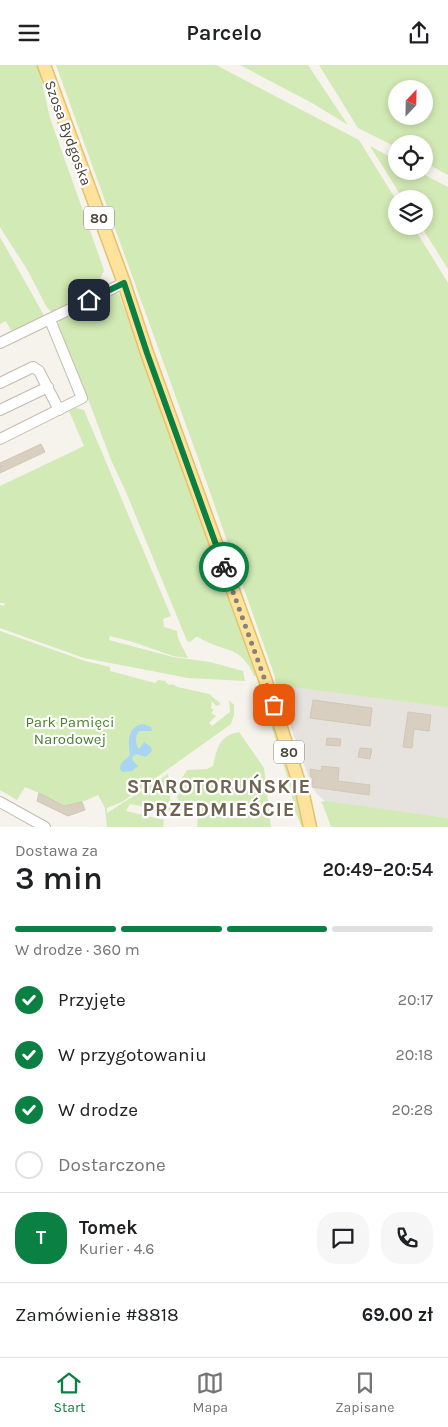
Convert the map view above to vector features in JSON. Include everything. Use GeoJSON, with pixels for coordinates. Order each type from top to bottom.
{"type":"FeatureCollection","features":[{"type":"Feature","properties":{"kind":"main road","name":"Szosa Bydgoska"},"geometry":{"type":"LineString","coordinates":[[44,65],[265,679],[303,795],[310,827]]}},
{"type":"Feature","properties":{"kind":"main road","name":"Szosa Bydgoska"},"geometry":{"type":"LineString","coordinates":[[303,795],[319,827]]}},
{"type":"Feature","properties":{"kind":"street"},"geometry":{"type":"LineString","coordinates":[[0,343],[124,283]]}},
{"type":"Feature","properties":{"kind":"street"},"geometry":{"type":"LineString","coordinates":[[0,439],[82,398],[50,320]]}},
{"type":"Feature","properties":{"kind":"street"},"geometry":{"type":"LineString","coordinates":[[0,383],[33,367],[39,371],[59,409]]}},
{"type":"Feature","properties":{"kind":"street"},"geometry":{"type":"LineString","coordinates":[[0,410],[48,387]]}},
{"type":"Feature","properties":{"kind":"street"},"geometry":{"type":"LineString","coordinates":[[0,802],[45,827]]}},
{"type":"Feature","properties":{"kind":"shaded area"},"geometry":{"type":"Polygon","coordinates":[[[276,685],[448,706],[448,818],[326,802],[316,793],[311,784],[276,685]]]}},
{"type":"Feature","properties":{"kind":"green space"},"geometry":{"type":"Polygon","coordinates":[[[0,65],[38,65],[50,118],[104,270],[95,292],[52,313],[46,306],[28,271],[0,227],[0,65]]]}},
{"type":"Feature","properties":{"kind":"green space"},"geometry":{"type":"Polygon","coordinates":[[[56,65],[216,65],[359,140],[390,190],[388,190],[388,235],[419,235],[448,283],[448,707],[276,685],[274,674],[56,65]]]}},
{"type":"Feature","properties":{"kind":"green space"},"geometry":{"type":"Polygon","coordinates":[[[240,65],[308,65],[348,125],[312,103],[240,65]]]}},
{"type":"Feature","properties":{"kind":"green space"},"geometry":{"type":"Polygon","coordinates":[[[319,65],[448,65],[448,175],[433,167],[433,135],[388,135],[388,143],[358,128],[319,65]]]}},
{"type":"Feature","properties":{"kind":"green space"},"geometry":{"type":"Polygon","coordinates":[[[370,146],[388,156],[388,175],[370,146]]]}},
{"type":"Feature","properties":{"kind":"green space"},"geometry":{"type":"Polygon","coordinates":[[[433,179],[448,187],[448,269],[427,235],[433,235],[433,190],[397,190],[391,180],[433,179]]]}},
{"type":"Feature","properties":{"kind":"green space"},"geometry":{"type":"Polygon","coordinates":[[[0,237],[46,319],[13,334],[6,321],[0,324],[0,237]]]}},
{"type":"Feature","properties":{"kind":"green space"},"geometry":{"type":"Polygon","coordinates":[[[112,292],[119,294],[256,676],[254,676],[243,659],[231,650],[198,637],[190,642],[187,641],[111,460],[90,404],[59,336],[57,326],[61,318],[112,292]]]}},
{"type":"Feature","properties":{"kind":"green space"},"geometry":{"type":"Polygon","coordinates":[[[76,408],[84,410],[171,616],[163,619],[164,627],[177,631],[179,641],[188,658],[173,656],[110,636],[109,640],[173,657],[210,662],[243,671],[245,681],[188,678],[84,658],[0,628],[0,605],[4,606],[5,603],[0,603],[0,486],[84,446],[69,411],[76,408]]]}},
{"type":"Feature","properties":{"kind":"green space","name":"Park Pamięci Narodowej"},"geometry":{"type":"Polygon","coordinates":[[[0,631],[85,661],[110,667],[110,671],[155,683],[158,680],[166,681],[170,685],[209,694],[221,704],[216,706],[212,701],[211,708],[214,710],[211,713],[216,716],[209,723],[212,726],[230,712],[229,700],[234,705],[234,715],[231,724],[122,802],[107,808],[107,813],[168,774],[170,810],[130,804],[126,811],[164,820],[163,827],[107,827],[105,808],[98,795],[82,802],[85,810],[68,816],[37,801],[39,793],[25,787],[17,800],[0,790],[0,631]]]}},
{"type":"Feature","properties":{"kind":"green space"},"geometry":{"type":"Polygon","coordinates":[[[272,723],[306,827],[302,827],[294,808],[291,789],[271,725],[272,723]]]}},
{"type":"Feature","properties":{"kind":"green space"},"geometry":{"type":"Polygon","coordinates":[[[239,732],[264,768],[271,827],[197,827],[198,817],[196,808],[179,804],[175,789],[187,770],[207,769],[213,766],[223,740],[227,736],[239,732]]]}},
{"type":"Feature","properties":{"kind":"green space"},"geometry":{"type":"Polygon","coordinates":[[[321,802],[448,818],[448,827],[331,827],[321,802]]]}},
{"type":"Feature","properties":{"kind":"water"},"geometry":{"type":"Polygon","coordinates":[[[143,724],[151,727],[152,731],[139,731],[136,737],[137,746],[140,748],[144,742],[151,747],[152,751],[146,757],[136,754],[132,757],[138,766],[132,771],[122,772],[120,769],[121,764],[130,755],[129,740],[131,732],[134,728],[143,724]]]}},
{"type":"Feature","properties":{"kind":"building"},"geometry":{"type":"Polygon","coordinates":[[[41,444],[45,452],[0,473],[0,463],[41,444]]]}},
{"type":"Feature","properties":{"kind":"building"},"geometry":{"type":"Polygon","coordinates":[[[313,700],[372,708],[370,726],[310,718],[313,700]]]}},
{"type":"Feature","properties":{"kind":"building"},"geometry":{"type":"Polygon","coordinates":[[[408,712],[431,715],[429,731],[414,729],[412,748],[403,747],[408,712]]]}},
{"type":"Feature","properties":{"kind":"building"},"geometry":{"type":"Polygon","coordinates":[[[327,738],[341,739],[340,746],[326,745],[327,738]]]}},
{"type":"Feature","properties":{"kind":"building"},"geometry":{"type":"Polygon","coordinates":[[[360,748],[372,749],[370,759],[358,757],[360,748]]]}},
{"type":"Feature","properties":{"kind":"building"},"geometry":{"type":"Polygon","coordinates":[[[322,766],[339,768],[338,781],[370,785],[369,795],[312,787],[313,778],[311,777],[310,769],[321,771],[322,766]]]}},
{"type":"Feature","properties":{"kind":"building"},"geometry":{"type":"Polygon","coordinates":[[[39,793],[64,806],[82,802],[85,810],[68,816],[37,801],[39,793]]]}},
{"type":"Feature","properties":{"kind":"way so far"},"geometry":{"type":"LineString","coordinates":[[224,567],[274,705]]}},
{"type":"Feature","properties":{"kind":"district","name":"STAROTORUŃSKIE PRZEDMIEŚCIE"},"geometry":{"type":"Point","coordinates":[219,798]}},
{"type":"Feature","properties":{"kind":"route"},"geometry":{"type":"LineString","coordinates":[[89,300],[124,283],[147,353],[224,567]]}}]}
